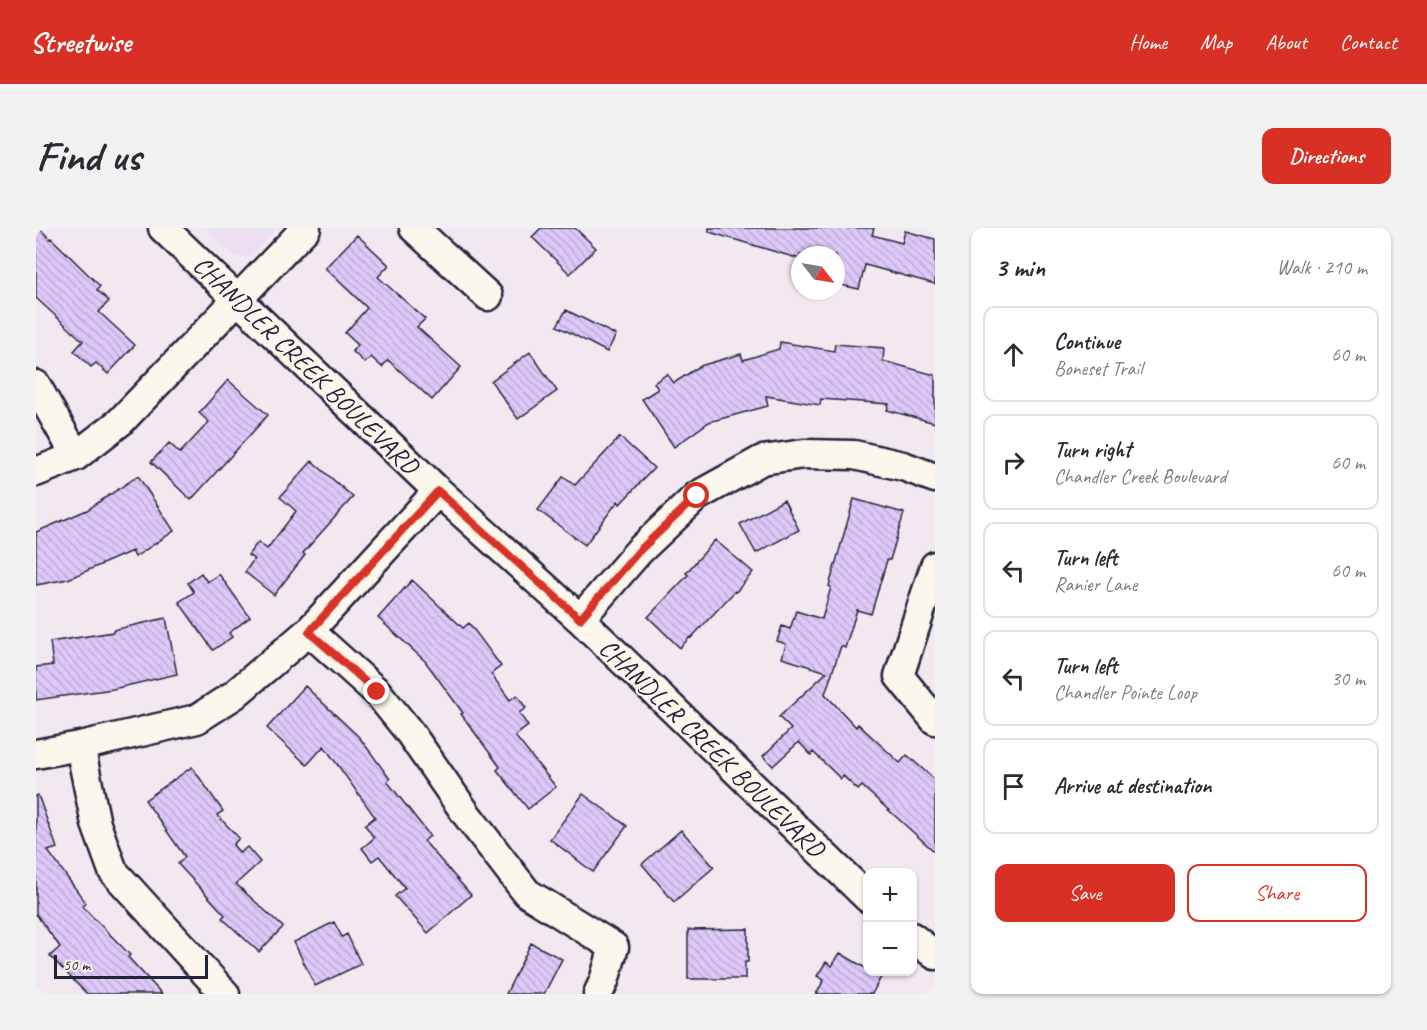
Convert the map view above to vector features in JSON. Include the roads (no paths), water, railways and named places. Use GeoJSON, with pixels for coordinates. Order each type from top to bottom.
{"type":"FeatureCollection","features":[{"type":"Feature","properties":{"kind":"street","name":"CHANDLER CREEK BOULEVARD"},"geometry":{"type":"LineString","coordinates":[[163,228],[438,491],[580,619],[863,894]]}},
{"type":"Feature","properties":{"kind":"street"},"geometry":{"type":"LineString","coordinates":[[36,472],[76,456],[120,422],[306,228]]}},
{"type":"Feature","properties":{"kind":"street"},"geometry":{"type":"LineString","coordinates":[[414,228],[488,296]]}},
{"type":"Feature","properties":{"kind":"street"},"geometry":{"type":"LineString","coordinates":[[36,385],[76,456]]}},
{"type":"Feature","properties":{"kind":"street"},"geometry":{"type":"LineString","coordinates":[[580,619],[639,551],[697,496],[762,460],[804,454],[854,454],[903,466],[935,478]]}},
{"type":"Feature","properties":{"kind":"street"},"geometry":{"type":"LineString","coordinates":[[36,754],[197,718],[234,695],[309,632],[438,491]]}},
{"type":"Feature","properties":{"kind":"street"},"geometry":{"type":"LineString","coordinates":[[935,566],[899,676],[935,720]]}},
{"type":"Feature","properties":{"kind":"street"},"geometry":{"type":"LineString","coordinates":[[309,632],[377,692],[410,733],[467,815],[526,893],[614,947],[598,994]]}},
{"type":"Feature","properties":{"kind":"street"},"geometry":{"type":"LineString","coordinates":[[80,746],[96,824],[112,871],[225,994]]}},
{"type":"Feature","properties":{"kind":"street"},"geometry":{"type":"LineString","coordinates":[[917,941],[935,955]]}}]}
